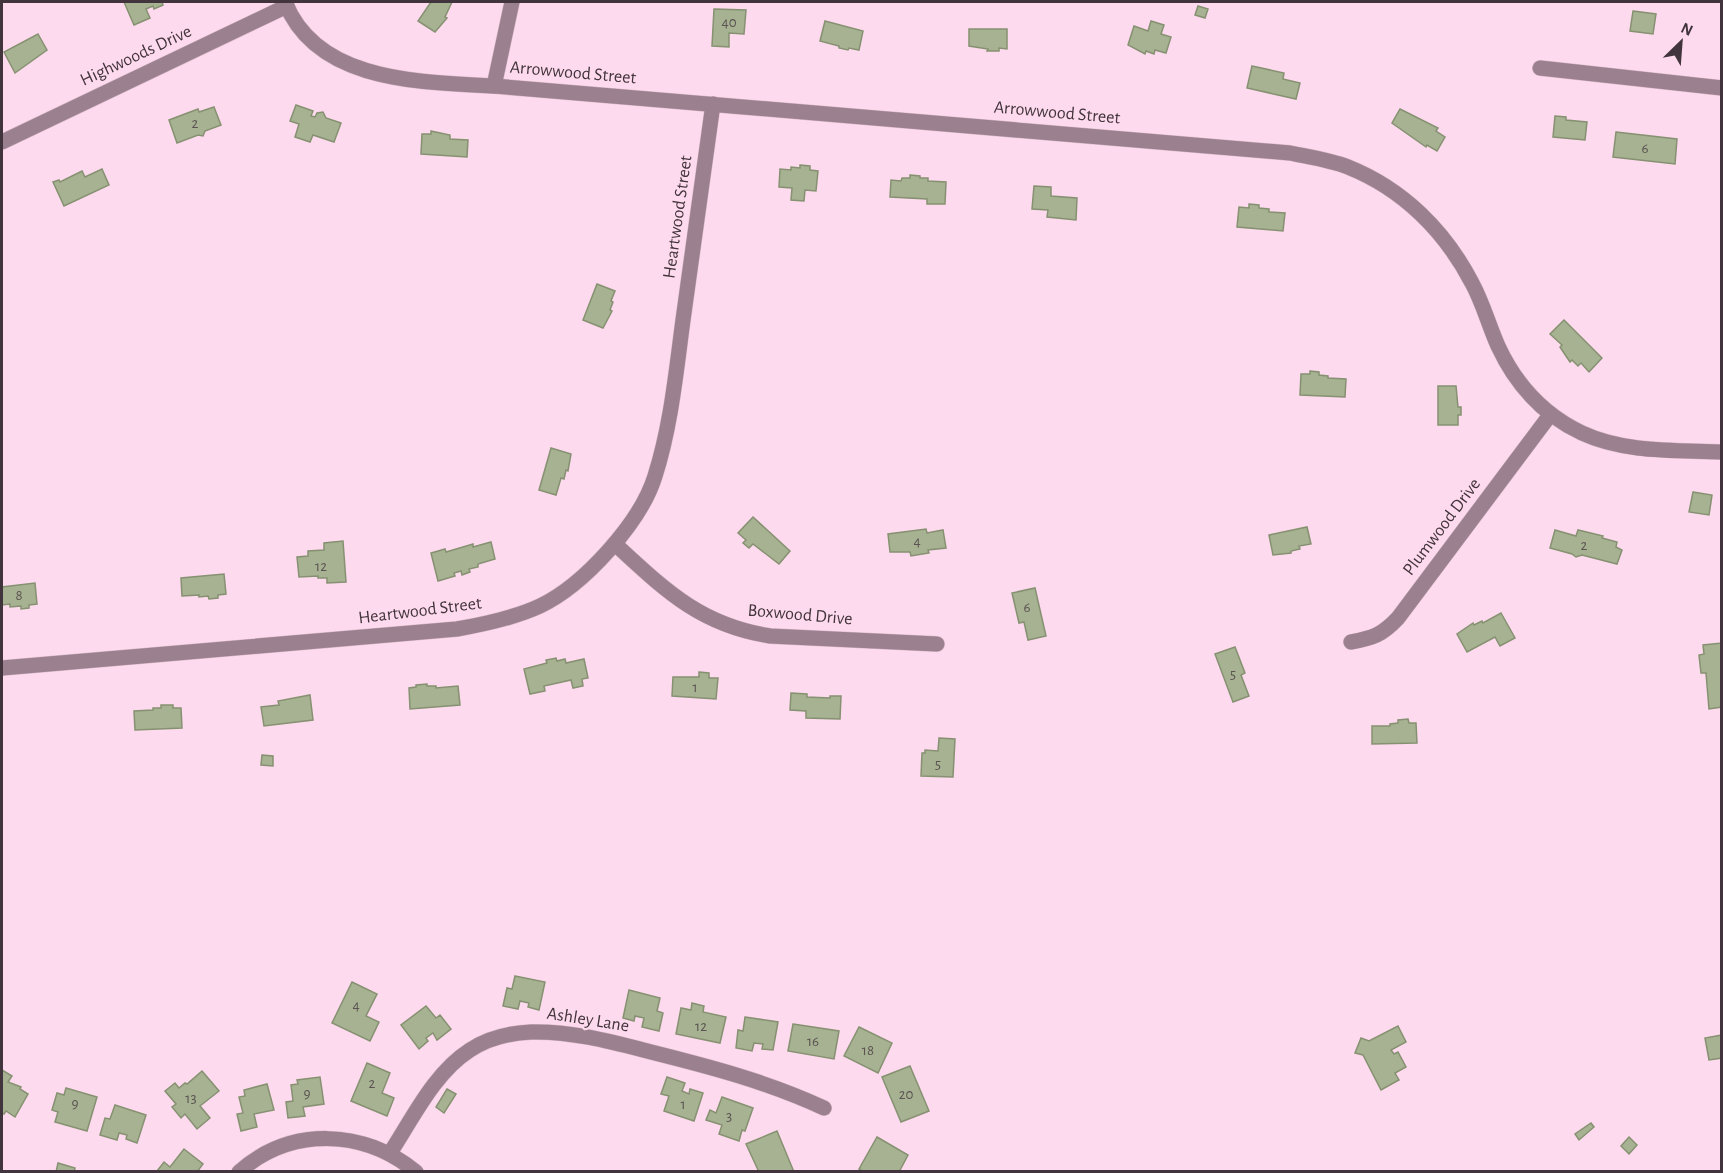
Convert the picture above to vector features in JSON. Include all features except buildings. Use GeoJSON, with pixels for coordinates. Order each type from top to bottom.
{"type":"FeatureCollection","features":[{"type":"Feature","properties":{"kind":"street"},"geometry":{"type":"LineString","coordinates":[[494,86],[512,2]]}},
{"type":"Feature","properties":{"kind":"street","name":"Arrowwood Street"},"geometry":{"type":"LineString","coordinates":[[286,4],[298,25],[327,53],[378,75],[414,81],[1290,153],[1347,167],[1398,195],[1422,214],[1441,234],[1473,284],[1508,365],[1521,385],[1550,415],[1583,434],[1616,445],[1722,452]]}},
{"type":"Feature","properties":{"kind":"street","name":"Highwoods Drive"},"geometry":{"type":"LineString","coordinates":[[2,142],[286,4]]}},
{"type":"Feature","properties":{"kind":"street"},"geometry":{"type":"LineString","coordinates":[[1540,69],[1722,88]]}},
{"type":"Feature","properties":{"kind":"street","name":"Heartwood Street"},"geometry":{"type":"LineString","coordinates":[[2,668],[457,629],[516,616],[542,605],[584,574],[615,544],[634,518],[655,478],[670,408],[713,104]]}},
{"type":"Feature","properties":{"kind":"street","name":"Plumwood Drive"},"geometry":{"type":"LineString","coordinates":[[1352,642],[1372,638],[1387,630],[1398,618],[1550,415]]}},
{"type":"Feature","properties":{"kind":"street","name":"Boxwood Drive"},"geometry":{"type":"LineString","coordinates":[[615,544],[666,591],[685,604],[719,622],[748,632],[770,636],[937,644]]}},
{"type":"Feature","properties":{"kind":"street","name":"Ashley Lane"},"geometry":{"type":"LineString","coordinates":[[390,1153],[444,1072],[470,1050],[501,1036],[530,1032],[565,1033],[605,1040],[701,1064],[788,1091],[824,1108]]}},
{"type":"Feature","properties":{"kind":"street"},"geometry":{"type":"LineString","coordinates":[[239,1172],[272,1150],[286,1144],[316,1138],[347,1139],[377,1147],[390,1153],[416,1172]]}}]}
